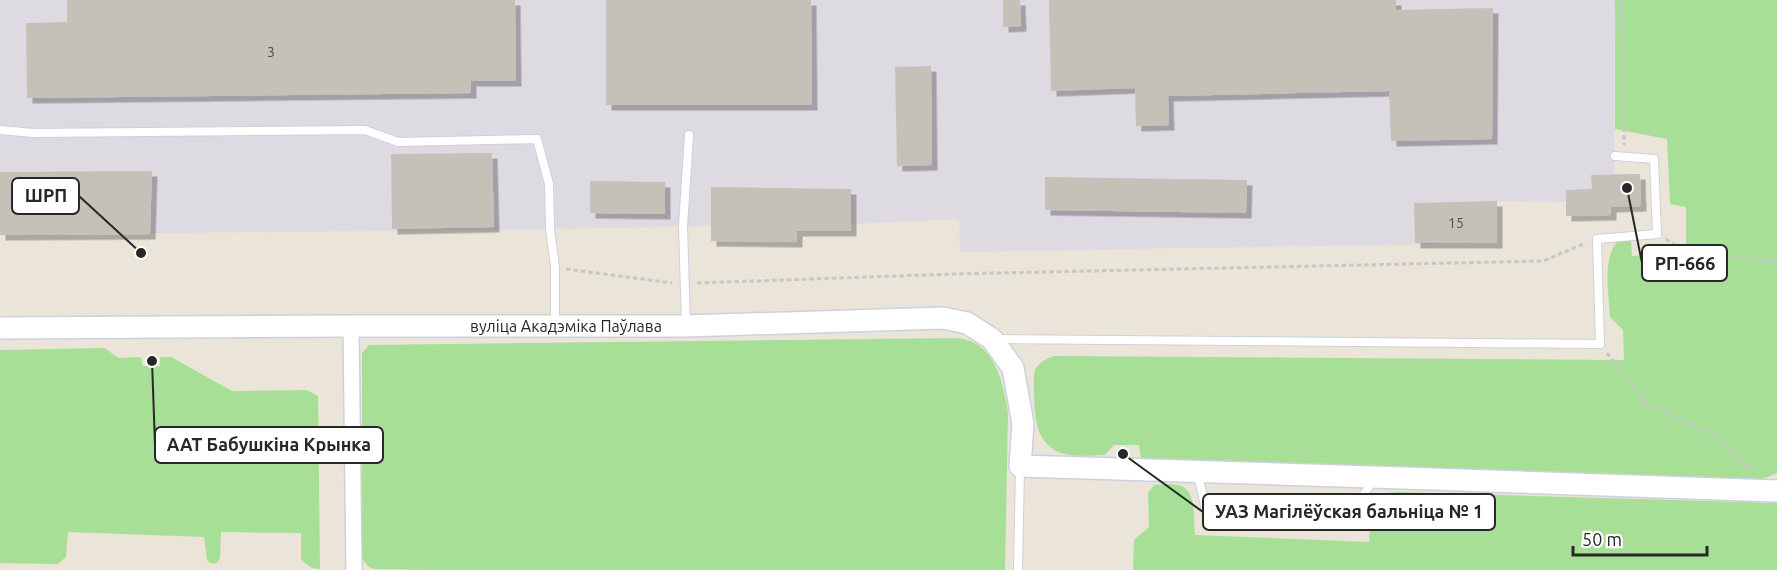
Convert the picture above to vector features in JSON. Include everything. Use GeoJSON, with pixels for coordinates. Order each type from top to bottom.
{"type":"FeatureCollection","features":[{"type":"Feature","properties":{"kind":"main road","name":"вуліца Акадэміка Паўлава"},"geometry":{"type":"LineString","coordinates":[[0,328],[686,326],[943,318],[967,323],[992,339],[1013,368],[1023,424],[1020,466]]}},
{"type":"Feature","properties":{"kind":"main road"},"geometry":{"type":"LineString","coordinates":[[1020,466],[1196,470],[1775,491]]}},
{"type":"Feature","properties":{"kind":"street"},"geometry":{"type":"LineString","coordinates":[[351,326],[354,570]]}},
{"type":"Feature","properties":{"kind":"lane"},"geometry":{"type":"LineString","coordinates":[[0,130],[34,133],[365,130],[398,142],[537,139],[549,184],[550,229],[555,267],[555,326]]}},
{"type":"Feature","properties":{"kind":"lane"},"geometry":{"type":"LineString","coordinates":[[686,326],[683,226],[688,135]]}},
{"type":"Feature","properties":{"kind":"lane"},"geometry":{"type":"LineString","coordinates":[[992,339],[1600,344],[1597,239],[1657,234],[1654,159],[1615,156]]}},
{"type":"Feature","properties":{"kind":"lane"},"geometry":{"type":"LineString","coordinates":[[1018,570],[1020,466]]}},
{"type":"Feature","properties":{"kind":"lane"},"geometry":{"type":"LineString","coordinates":[[1196,470],[1207,513],[1351,515],[1374,478]]}},
{"type":"Feature","properties":{"kind":"path"},"geometry":{"type":"LineString","coordinates":[[1622,0],[1624,157]]}},
{"type":"Feature","properties":{"kind":"path"},"geometry":{"type":"LineString","coordinates":[[1657,234],[1681,249],[1777,262]]}},
{"type":"Feature","properties":{"kind":"path"},"geometry":{"type":"LineString","coordinates":[[555,267],[674,284],[1012,272],[1543,261],[1597,239]]}},
{"type":"Feature","properties":{"kind":"path"},"geometry":{"type":"LineString","coordinates":[[1600,344],[1647,403],[1716,436],[1775,491]]}},
{"type":"Feature","properties":{"kind":"shaded area"},"geometry":{"type":"Polygon","coordinates":[[[0,0],[1615,0],[1614,174],[1640,174],[1641,206],[1611,207],[1566,202],[1497,201],[1497,243],[960,252],[959,219],[851,224],[797,231],[797,242],[711,241],[711,226],[0,235],[0,0]]]}},
{"type":"Feature","properties":{"kind":"green space"},"geometry":{"type":"Polygon","coordinates":[[[1615,0],[1777,0],[1777,473],[1762,479],[1141,458],[1139,445],[1114,445],[1105,455],[1075,456],[1058,452],[1045,441],[1036,419],[1034,376],[1038,365],[1053,356],[1624,360],[1623,330],[1610,317],[1607,276],[1610,255],[1620,238],[1631,241],[1632,256],[1686,253],[1686,207],[1670,204],[1667,139],[1615,129],[1615,0]]]}},
{"type":"Feature","properties":{"kind":"green space"},"geometry":{"type":"Polygon","coordinates":[[[958,338],[971,341],[989,355],[1000,377],[1006,401],[1008,413],[1005,570],[432,570],[375,569],[369,567],[362,559],[362,353],[369,345],[958,338]]]}},
{"type":"Feature","properties":{"kind":"green space"},"geometry":{"type":"Polygon","coordinates":[[[105,348],[118,358],[141,357],[143,366],[160,366],[160,357],[171,357],[232,391],[307,390],[318,396],[320,569],[312,568],[301,560],[301,533],[221,532],[220,558],[217,563],[213,564],[207,560],[204,537],[68,532],[66,557],[58,564],[0,563],[0,350],[105,348]]]}},
{"type":"Feature","properties":{"kind":"green space"},"geometry":{"type":"Polygon","coordinates":[[[1154,485],[1178,485],[1189,492],[1193,506],[1195,535],[1369,542],[1371,503],[1383,494],[1396,492],[1777,503],[1777,570],[1133,570],[1134,540],[1149,527],[1148,493],[1154,485]]]}},
{"type":"Feature","properties":{"kind":"building"},"geometry":{"type":"Polygon","coordinates":[[[67,0],[515,0],[516,81],[471,81],[471,93],[27,98],[26,23],[67,22],[67,0]]]}},
{"type":"Feature","properties":{"kind":"building"},"geometry":{"type":"Polygon","coordinates":[[[606,0],[811,0],[812,105],[606,105],[606,0]]]}},
{"type":"Feature","properties":{"kind":"building"},"geometry":{"type":"Polygon","coordinates":[[[1003,0],[1020,0],[1021,26],[1003,27],[1003,0]]]}},
{"type":"Feature","properties":{"kind":"building"},"geometry":{"type":"Polygon","coordinates":[[[1049,0],[1396,0],[1396,10],[1493,8],[1492,139],[1391,141],[1389,91],[1168,96],[1169,125],[1136,126],[1135,88],[1051,91],[1049,0]]]}},
{"type":"Feature","properties":{"kind":"building"},"geometry":{"type":"Polygon","coordinates":[[[931,66],[932,165],[897,166],[895,67],[931,66]]]}},
{"type":"Feature","properties":{"kind":"building"},"geometry":{"type":"Polygon","coordinates":[[[492,153],[494,227],[392,229],[391,154],[492,153]]]}},
{"type":"Feature","properties":{"kind":"building"},"geometry":{"type":"Polygon","coordinates":[[[152,171],[150,234],[0,235],[0,172],[152,171]]]}},
{"type":"Feature","properties":{"kind":"building"},"geometry":{"type":"Polygon","coordinates":[[[1640,174],[1641,206],[1611,207],[1611,215],[1566,216],[1566,190],[1592,189],[1591,175],[1640,174]]]}},
{"type":"Feature","properties":{"kind":"building"},"geometry":{"type":"Polygon","coordinates":[[[1045,177],[1247,180],[1246,213],[1045,210],[1045,177]]]}},
{"type":"Feature","properties":{"kind":"building"},"geometry":{"type":"Polygon","coordinates":[[[590,181],[665,182],[665,214],[590,213],[590,181]]]}},
{"type":"Feature","properties":{"kind":"building"},"geometry":{"type":"Polygon","coordinates":[[[711,187],[851,189],[851,231],[797,231],[797,242],[711,241],[711,187]]]}},
{"type":"Feature","properties":{"kind":"building"},"geometry":{"type":"Polygon","coordinates":[[[1497,201],[1497,243],[1415,243],[1414,203],[1497,201]]]}},
{"type":"Feature","properties":{"kind":"place","name":"РП-666"},"geometry":{"type":"Point","coordinates":[1627,188]}},
{"type":"Feature","properties":{"kind":"place","name":"ШРП"},"geometry":{"type":"Point","coordinates":[141,253]}},
{"type":"Feature","properties":{"kind":"place","name":"ААТ Бабушкіна Крынка"},"geometry":{"type":"Point","coordinates":[152,361]}},
{"type":"Feature","properties":{"kind":"place","name":"УАЗ Магілёўская бальніца № 1"},"geometry":{"type":"Point","coordinates":[1123,454]}}]}
